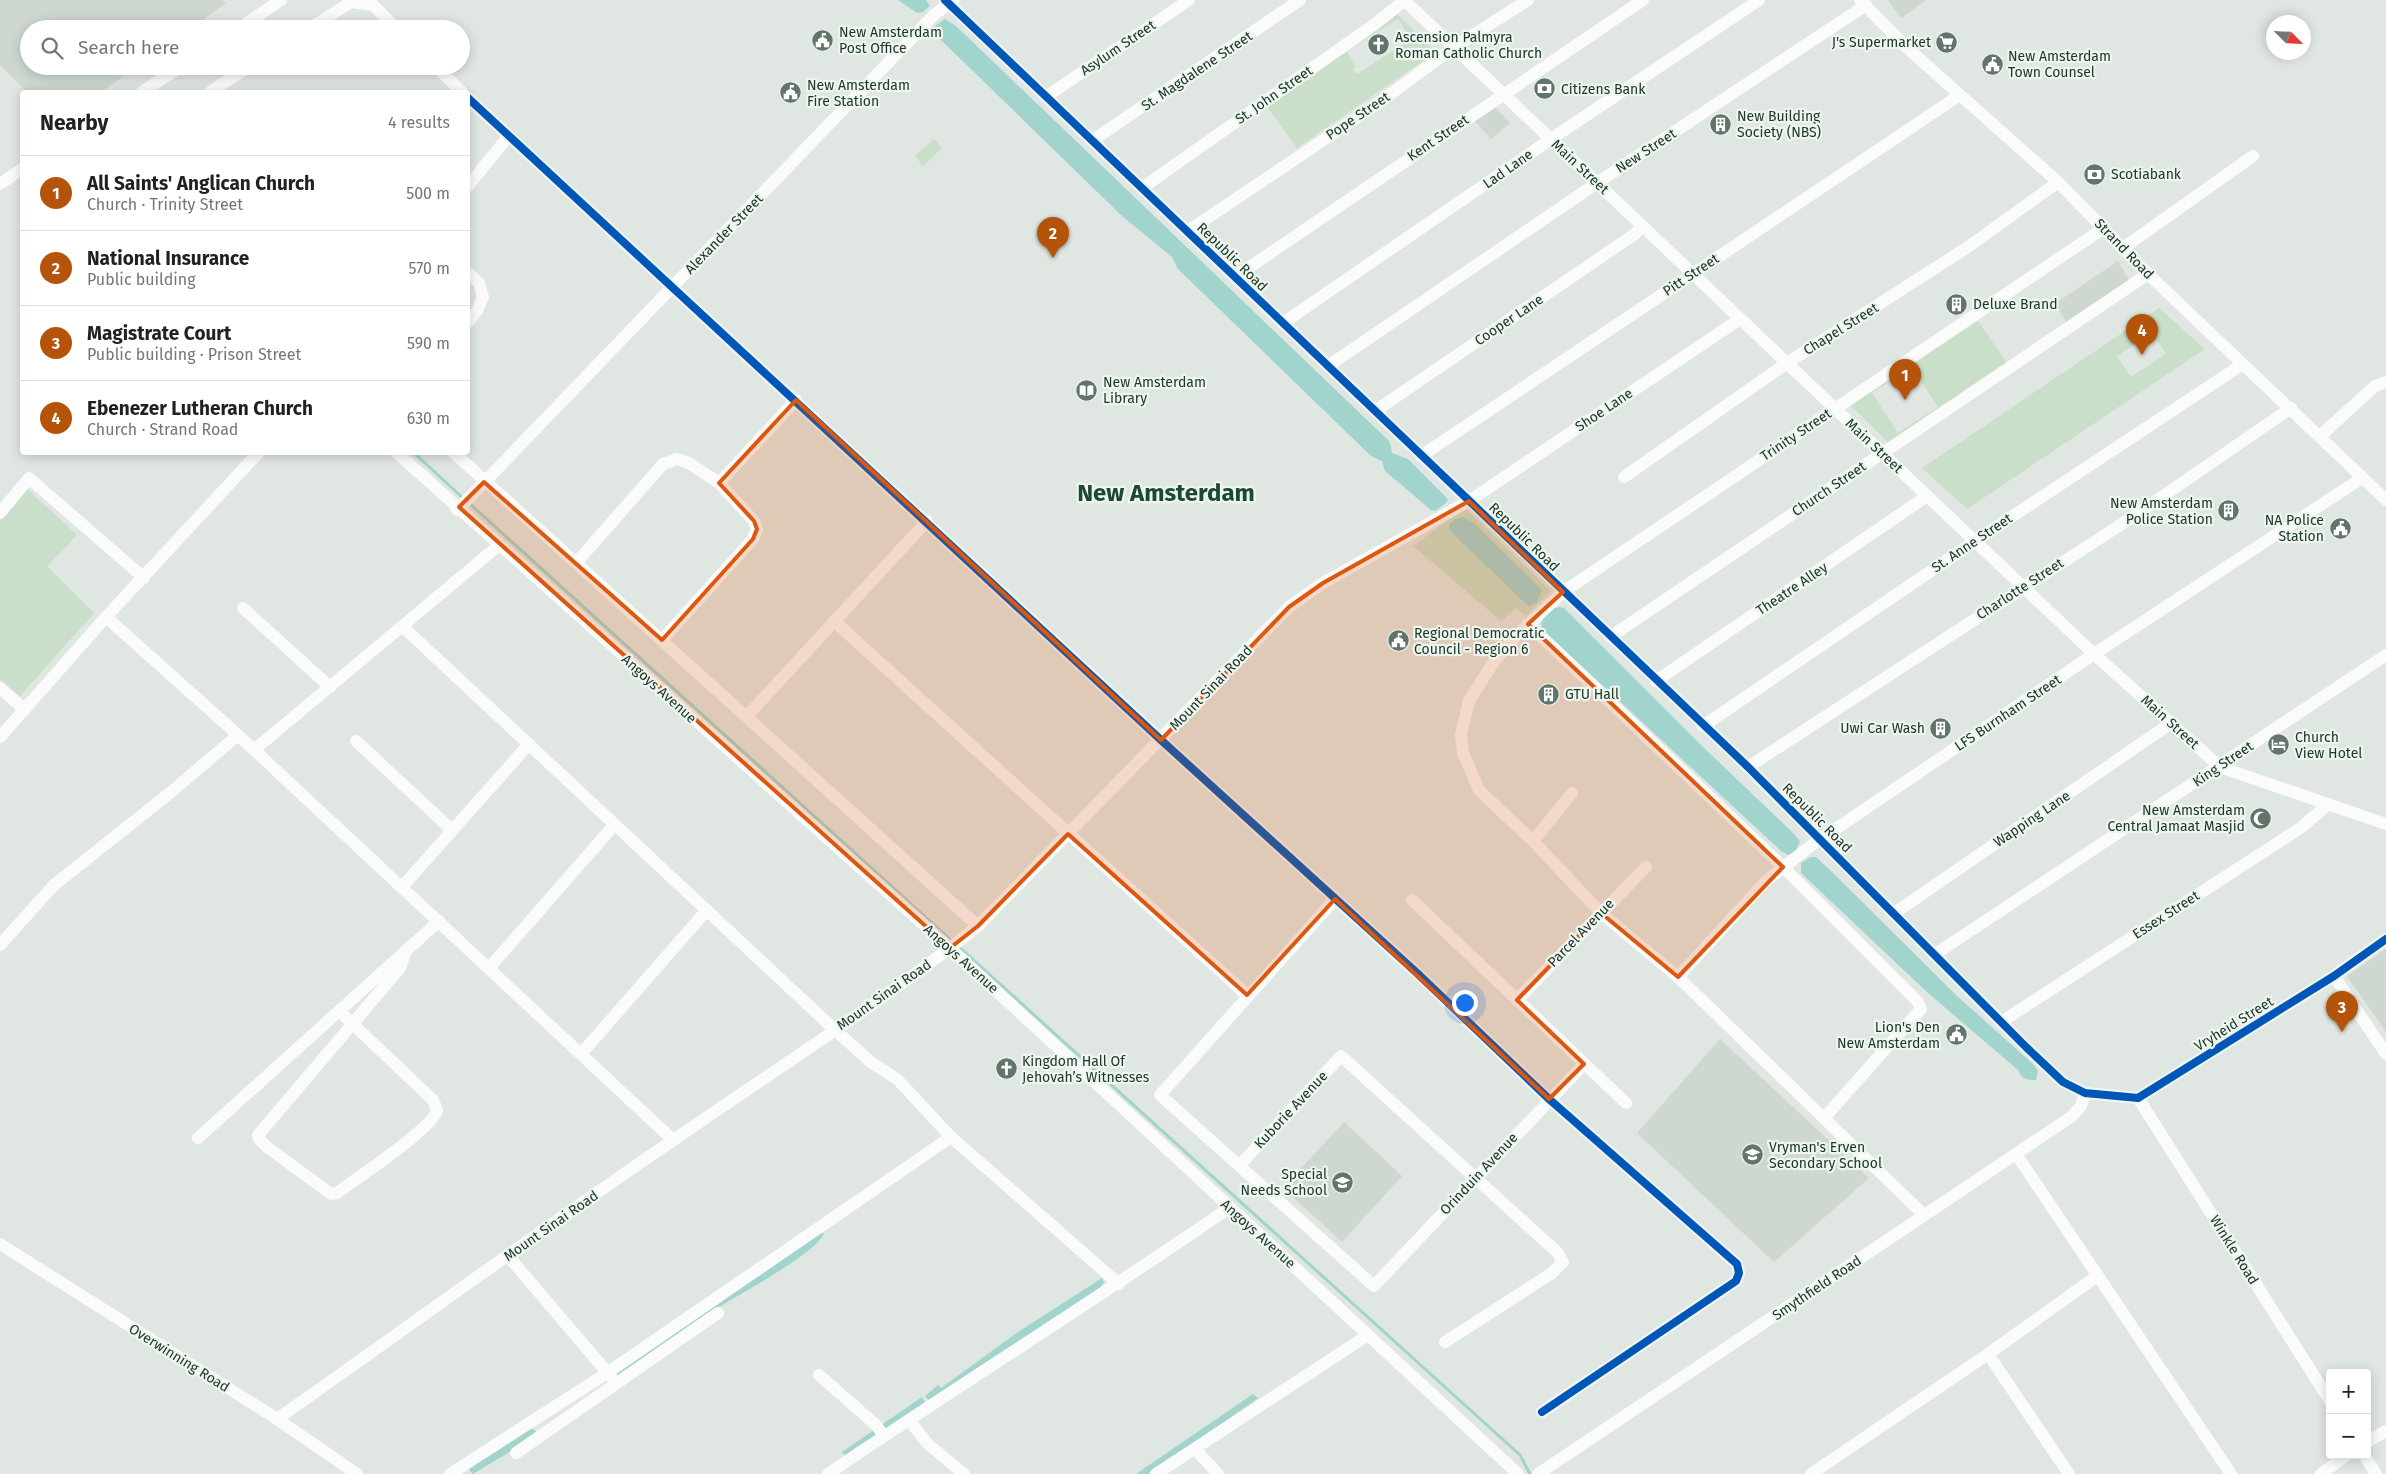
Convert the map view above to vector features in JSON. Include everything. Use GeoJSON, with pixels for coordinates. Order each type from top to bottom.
{"type":"FeatureCollection","features":[{"type":"Feature","properties":{"kind":"street"},"geometry":{"type":"LineString","coordinates":[[251,20],[281,0]]}},
{"type":"Feature","properties":{"kind":"street","name":"Asylum Street"},"geometry":{"type":"LineString","coordinates":[[1047,96],[1188,0]]}},
{"type":"Feature","properties":{"kind":"street","name":"St. Magdalene Street"},"geometry":{"type":"LineString","coordinates":[[1093,140],[1300,0]]}},
{"type":"Feature","properties":{"kind":"street","name":"Main Street"},"geometry":{"type":"LineString","coordinates":[[1404,0],[2094,654],[2220,767],[2386,824]]}},
{"type":"Feature","properties":{"kind":"street","name":"St. John Street"},"geometry":{"type":"LineString","coordinates":[[1142,188],[1375,24],[1404,0]]}},
{"type":"Feature","properties":{"kind":"street","name":"Pope Street"},"geometry":{"type":"LineString","coordinates":[[1188,231],[1380,102],[1454,47],[1528,0]]}},
{"type":"Feature","properties":{"kind":"street","name":"Kent Street"},"geometry":{"type":"LineString","coordinates":[[1235,277],[1643,0]]}},
{"type":"Feature","properties":{"kind":"street","name":"Lad Lane"},"geometry":{"type":"LineString","coordinates":[[1283,323],[1551,139],[1759,0]]}},
{"type":"Feature","properties":{"kind":"street","name":"Republic Road"},"geometry":{"type":"LineString","coordinates":[[949,1],[1421,456],[1748,767],[2001,1022],[2064,1082],[2085,1093]]}},
{"type":"Feature","properties":{"kind":"street","name":"Alexander Street"},"geometry":{"type":"LineString","coordinates":[[458,508],[949,1]]}},
{"type":"Feature","properties":{"kind":"street"},"geometry":{"type":"LineString","coordinates":[[323,20],[351,2],[373,5],[388,20]]}},
{"type":"Feature","properties":{"kind":"street","name":"Strand Road"},"geometry":{"type":"LineString","coordinates":[[1863,3],[1905,46],[2058,182],[2148,274],[2386,500]]}},
{"type":"Feature","properties":{"kind":"street","name":"New Street"},"geometry":{"type":"LineString","coordinates":[[1328,366],[1863,3]]}},
{"type":"Feature","properties":{"kind":"street"},"geometry":{"type":"LineString","coordinates":[[145,90],[168,75]]}},
{"type":"Feature","properties":{"kind":"street"},"geometry":{"type":"LineString","coordinates":[[213,90],[236,75]]}},
{"type":"Feature","properties":{"kind":"street"},"geometry":{"type":"LineString","coordinates":[[444,75],[460,90]]}},
{"type":"Feature","properties":{"kind":"street","name":"Pitt Street"},"geometry":{"type":"LineString","coordinates":[[1421,456],[1960,95]]}},
{"type":"Feature","properties":{"kind":"street"},"geometry":{"type":"LineString","coordinates":[[470,100],[927,521],[1161,740],[1417,973],[1550,1099],[1737,1264],[1739,1273],[1736,1281],[1542,1412]]}},
{"type":"Feature","properties":{"kind":"street"},"geometry":{"type":"LineString","coordinates":[[470,184],[508,137]]}},
{"type":"Feature","properties":{"kind":"street"},"geometry":{"type":"LineString","coordinates":[[2123,248],[2253,156]]}},
{"type":"Feature","properties":{"kind":"street"},"geometry":{"type":"LineString","coordinates":[[0,184],[20,170]]}},
{"type":"Feature","properties":{"kind":"street","name":"Chapel Street"},"geometry":{"type":"LineString","coordinates":[[1624,477],[1787,363],[1964,250],[2058,182]]}},
{"type":"Feature","properties":{"kind":"street","name":"Cooper Lane"},"geometry":{"type":"LineString","coordinates":[[1375,411],[1635,234],[1642,226]]}},
{"type":"Feature","properties":{"kind":"street","name":"Trinity Street"},"geometry":{"type":"LineString","coordinates":[[1924,1215],[1678,977],[1601,913],[1533,841],[1479,790],[1464,753],[1461,734],[1469,701],[1493,664],[1528,624],[1563,592],[2104,228]]}},
{"type":"Feature","properties":{"kind":"street","name":"Church Street"},"geometry":{"type":"LineString","coordinates":[[1610,637],[2148,274]]}},
{"type":"Feature","properties":{"kind":"street"},"geometry":{"type":"LineString","coordinates":[[470,275],[479,284],[483,297],[477,311],[470,320]]}},
{"type":"Feature","properties":{"kind":"street","name":"Shoe Lane"},"geometry":{"type":"LineString","coordinates":[[1468,501],[1740,318]]}},
{"type":"Feature","properties":{"kind":"street","name":"St. Anne Street"},"geometry":{"type":"LineString","coordinates":[[1703,726],[1975,541],[2243,364]]}},
{"type":"Feature","properties":{"kind":"street"},"geometry":{"type":"LineString","coordinates":[[2320,436],[2375,386],[2386,382]]}},
{"type":"Feature","properties":{"kind":"street"},"geometry":{"type":"LineString","coordinates":[[719,483],[796,400]]}},
{"type":"Feature","properties":{"kind":"street","name":"Charlotte Street"},"geometry":{"type":"LineString","coordinates":[[1748,767],[2023,586],[2134,516],[2291,408]]}},
{"type":"Feature","properties":{"kind":"street"},"geometry":{"type":"LineString","coordinates":[[0,737],[106,617],[256,455]]}},
{"type":"Feature","properties":{"kind":"street","name":"Angoys Avenue"},"geometry":{"type":"LineString","coordinates":[[399,455],[498,546],[956,943],[1229,1208],[1518,1474]]}},
{"type":"Feature","properties":{"kind":"street"},"geometry":{"type":"LineString","coordinates":[[456,455],[978,926]]}},
{"type":"Feature","properties":{"kind":"street"},"geometry":{"type":"LineString","coordinates":[[576,563],[664,464],[676,458],[719,483],[754,521],[757,529],[753,539],[662,640]]}},
{"type":"Feature","properties":{"kind":"street"},"geometry":{"type":"LineString","coordinates":[[0,513],[30,478],[144,578]]}},
{"type":"Feature","properties":{"kind":"street","name":"LFS Burnham Street"},"geometry":{"type":"LineString","coordinates":[[1678,977],[1766,881],[1821,840],[2094,654],[2362,478]]}},
{"type":"Feature","properties":{"kind":"street","name":"Theatre Alley"},"geometry":{"type":"LineString","coordinates":[[1656,681],[1927,496]]}},
{"type":"Feature","properties":{"kind":"street","name":"Mount Sinai Road"},"geometry":{"type":"LineString","coordinates":[[277,1419],[673,1140],[835,1030],[956,943],[978,926],[1290,607],[1323,583],[1468,501]]}},
{"type":"Feature","properties":{"kind":"street"},"geometry":{"type":"LineString","coordinates":[[747,716],[927,521]]}},
{"type":"Feature","properties":{"kind":"street"},"geometry":{"type":"LineString","coordinates":[[254,750],[498,546]]}},
{"type":"Feature","properties":{"kind":"street"},"geometry":{"type":"LineString","coordinates":[[243,608],[330,687]]}},
{"type":"Feature","properties":{"kind":"street"},"geometry":{"type":"LineString","coordinates":[[106,617],[238,735],[673,1140]]}},
{"type":"Feature","properties":{"kind":"street"},"geometry":{"type":"LineString","coordinates":[[834,621],[1247,995]]}},
{"type":"Feature","properties":{"kind":"street"},"geometry":{"type":"LineString","coordinates":[[1528,624],[1783,868],[1918,1002],[1921,1009],[1824,1118]]}},
{"type":"Feature","properties":{"kind":"street"},"geometry":{"type":"LineString","coordinates":[[402,626],[835,1030],[872,1063],[897,1078],[951,1137],[1119,1284]]}},
{"type":"Feature","properties":{"kind":"street","name":"King Street"},"geometry":{"type":"LineString","coordinates":[[1934,955],[2220,767],[2386,655]]}},
{"type":"Feature","properties":{"kind":"street"},"geometry":{"type":"LineString","coordinates":[[0,688],[25,710]]}},
{"type":"Feature","properties":{"kind":"street","name":"Wapping Lane"},"geometry":{"type":"LineString","coordinates":[[1893,914],[2171,723]]}},
{"type":"Feature","properties":{"kind":"street"},"geometry":{"type":"LineString","coordinates":[[0,945],[54,884],[171,792],[238,735]]}},
{"type":"Feature","properties":{"kind":"street"},"geometry":{"type":"LineString","coordinates":[[356,741],[452,830]]}},
{"type":"Feature","properties":{"kind":"street"},"geometry":{"type":"LineString","coordinates":[[402,887],[529,744]]}},
{"type":"Feature","properties":{"kind":"street"},"geometry":{"type":"LineString","coordinates":[[1533,841],[1572,793]]}},
{"type":"Feature","properties":{"kind":"street","name":"Essex Street"},"geometry":{"type":"LineString","coordinates":[[2001,1022],[2302,826],[2328,804]]}},
{"type":"Feature","properties":{"kind":"street"},"geometry":{"type":"LineString","coordinates":[[489,968],[615,824]]}},
{"type":"Feature","properties":{"kind":"street","name":"Parcel Avenue"},"geometry":{"type":"LineString","coordinates":[[1517,1000],[1646,867]]}},
{"type":"Feature","properties":{"kind":"street"},"geometry":{"type":"LineString","coordinates":[[1240,1165],[1160,1095],[1247,995],[1335,899]]}},
{"type":"Feature","properties":{"kind":"street"},"geometry":{"type":"LineString","coordinates":[[1412,900],[1626,1103]]}},
{"type":"Feature","properties":{"kind":"street"},"geometry":{"type":"LineString","coordinates":[[581,1054],[707,910]]}},
{"type":"Feature","properties":{"kind":"street"},"geometry":{"type":"LineString","coordinates":[[198,1138],[438,921]]}},
{"type":"Feature","properties":{"kind":"street","name":"Vryheid Street"},"geometry":{"type":"LineString","coordinates":[[2138,1098],[2334,976],[2386,939]]}},
{"type":"Feature","properties":{"kind":"street"},"geometry":{"type":"LineString","coordinates":[[339,1011],[353,1024],[433,1100],[438,1110],[435,1118],[422,1131],[336,1193],[331,1194],[268,1147],[259,1139],[258,1135],[353,1024],[400,968],[406,951]]}},
{"type":"Feature","properties":{"kind":"street"},"geometry":{"type":"LineString","coordinates":[[2334,976],[2386,1054]]}},
{"type":"Feature","properties":{"kind":"street","name":"Kuborie Avenue"},"geometry":{"type":"LineString","coordinates":[[1240,1165],[1341,1056],[1475,1177]]}},
{"type":"Feature","properties":{"kind":"street","name":"Orinduin Avenue"},"geometry":{"type":"LineString","coordinates":[[1240,1165],[1374,1286],[1475,1177],[1584,1064]]}},
{"type":"Feature","properties":{"kind":"street"},"geometry":{"type":"LineString","coordinates":[[2085,1093],[2138,1098]]}},
{"type":"Feature","properties":{"kind":"street","name":"Smythfield Road"},"geometry":{"type":"LineString","coordinates":[[1543,1473],[2071,1117],[2081,1106],[2085,1093]]}},
{"type":"Feature","properties":{"kind":"street","name":"Winkle Road"},"geometry":{"type":"LineString","coordinates":[[2138,1098],[2326,1395]]}},
{"type":"Feature","properties":{"kind":"street"},"geometry":{"type":"LineString","coordinates":[[516,1453],[612,1378],[951,1137]]}},
{"type":"Feature","properties":{"kind":"street"},"geometry":{"type":"LineString","coordinates":[[2016,1154],[2231,1474]]}},
{"type":"Feature","properties":{"kind":"street"},"geometry":{"type":"LineString","coordinates":[[1445,1342],[1552,1272],[1563,1262],[1557,1252],[1475,1177]]}},
{"type":"Feature","properties":{"kind":"street"},"geometry":{"type":"LineString","coordinates":[[828,1474],[845,1470],[881,1432],[909,1420],[1119,1284],[1229,1208]]}},
{"type":"Feature","properties":{"kind":"street","name":"Overwinning Road"},"geometry":{"type":"LineString","coordinates":[[0,1244],[277,1419],[357,1474]]}},
{"type":"Feature","properties":{"kind":"street"},"geometry":{"type":"LineString","coordinates":[[508,1256],[612,1378]]}},
{"type":"Feature","properties":{"kind":"street"},"geometry":{"type":"LineString","coordinates":[[1811,1474],[1988,1354],[2098,1276]]}},
{"type":"Feature","properties":{"kind":"street"},"geometry":{"type":"LineString","coordinates":[[450,1474],[718,1313]]}},
{"type":"Feature","properties":{"kind":"street"},"geometry":{"type":"LineString","coordinates":[[1156,1474],[1368,1335]]}},
{"type":"Feature","properties":{"kind":"street"},"geometry":{"type":"LineString","coordinates":[[1988,1354],[2069,1474]]}},
{"type":"Feature","properties":{"kind":"street"},"geometry":{"type":"LineString","coordinates":[[819,1375],[881,1432]]}},
{"type":"Feature","properties":{"kind":"street"},"geometry":{"type":"LineString","coordinates":[[909,1420],[928,1444],[964,1474]]}},
{"type":"Feature","properties":{"kind":"street"},"geometry":{"type":"LineString","coordinates":[[2371,1440],[2386,1431]]}},
{"type":"Feature","properties":{"kind":"street"},"geometry":{"type":"LineString","coordinates":[[1195,1449],[1218,1474]]}},
{"type":"Feature","properties":{"kind":"street"},"geometry":{"type":"LineString","coordinates":[[2321,1474],[2342,1459]]}},
{"type":"Feature","properties":{"kind":"street"},"geometry":{"type":"LineString","coordinates":[[2367,1459],[2376,1474]]}},
{"type":"Feature","properties":{"kind":"highlighted area"},"geometry":{"type":"Polygon","coordinates":[[[796,400],[1161,740],[1289,607],[1323,583],[1469,501],[1563,592],[1528,624],[1783,867],[1678,977],[1601,913],[1517,1000],[1584,1064],[1549,1099],[1335,899],[1247,995],[1068,834],[978,926],[950,948],[459,507],[484,482],[662,640],[753,539],[757,529],[754,521],[719,483],[796,400]]]}},
{"type":"Feature","properties":{"kind":"shaded area"},"geometry":{"type":"Polygon","coordinates":[[[0,0],[222,0],[226,3],[202,20],[20,20],[20,75],[125,75],[104,90],[25,90],[0,65],[0,0]]]}},
{"type":"Feature","properties":{"kind":"shaded area"},"geometry":{"type":"Polygon","coordinates":[[[1888,0],[1926,0],[1901,18],[1888,0]]]}},
{"type":"Feature","properties":{"kind":"shaded area"},"geometry":{"type":"Polygon","coordinates":[[[1493,105],[1510,123],[1491,139],[1475,121],[1493,105]]]}},
{"type":"Feature","properties":{"kind":"shaded area"},"geometry":{"type":"Polygon","coordinates":[[[2118,261],[2129,280],[2066,322],[2056,303],[2118,261]]]}},
{"type":"Feature","properties":{"kind":"shaded area"},"geometry":{"type":"Polygon","coordinates":[[[2386,949],[2386,1032],[2347,976],[2386,949]]]}},
{"type":"Feature","properties":{"kind":"shaded area","name":"Vryman's Erven Secondary School"},"geometry":{"type":"Polygon","coordinates":[[[1720,1039],[1869,1178],[1774,1262],[1637,1133],[1720,1039]]]}},
{"type":"Feature","properties":{"kind":"shaded area","name":"Special Needs School"},"geometry":{"type":"Polygon","coordinates":[[[1344,1122],[1402,1176],[1342,1242],[1283,1188],[1344,1122]]]}},
{"type":"Feature","properties":{"kind":"green space"},"geometry":{"type":"Polygon","coordinates":[[[1397,14],[1436,52],[1297,148],[1266,105],[1397,14]],[[1398,19],[1347,51],[1356,66],[1353,69],[1357,74],[1411,39],[1398,19]]]}},
{"type":"Feature","properties":{"kind":"green space"},"geometry":{"type":"Polygon","coordinates":[[[934,139],[942,148],[923,166],[915,156],[934,139]]]}},
{"type":"Feature","properties":{"kind":"green space"},"geometry":{"type":"Polygon","coordinates":[[[2159,308],[2205,349],[1967,509],[1922,468],[2159,308]],[[2153,333],[2117,356],[2131,377],[2166,354],[2153,333]]]}},
{"type":"Feature","properties":{"kind":"green space"},"geometry":{"type":"Polygon","coordinates":[[[1978,321],[2007,363],[1890,444],[1850,405],[1978,321]],[[1912,367],[1872,393],[1898,433],[1938,407],[1912,367]]]}},
{"type":"Feature","properties":{"kind":"green space"},"geometry":{"type":"Polygon","coordinates":[[[27,489],[77,535],[47,566],[94,613],[20,696],[0,679],[0,521],[27,489]]]}},
{"type":"Feature","properties":{"kind":"green space"},"geometry":{"type":"Polygon","coordinates":[[[1465,508],[1551,591],[1526,616],[1516,608],[1501,621],[1413,546],[1465,508]]]}},
{"type":"Feature","properties":{"kind":"water"},"geometry":{"type":"Polygon","coordinates":[[[898,0],[926,0],[930,6],[923,12],[917,13],[898,0]]]}},
{"type":"Feature","properties":{"kind":"water"},"geometry":{"type":"Polygon","coordinates":[[[945,19],[956,26],[1390,442],[1392,453],[1408,459],[1448,499],[1446,503],[1435,511],[1431,510],[1385,471],[1382,461],[1371,456],[1178,269],[1172,257],[1122,216],[941,40],[934,27],[945,19]]]}},
{"type":"Feature","properties":{"kind":"water"},"geometry":{"type":"Polygon","coordinates":[[[1463,517],[1474,523],[1542,590],[1537,602],[1528,606],[1449,530],[1449,524],[1455,519],[1463,517]]]}},
{"type":"Feature","properties":{"kind":"water"},"geometry":{"type":"Polygon","coordinates":[[[1564,608],[1701,745],[1791,831],[1800,841],[1796,851],[1788,855],[1781,851],[1543,630],[1541,624],[1546,615],[1552,609],[1564,608]]]}},
{"type":"Feature","properties":{"kind":"water"},"geometry":{"type":"Polygon","coordinates":[[[1811,857],[1816,857],[1957,996],[2033,1064],[2038,1071],[2036,1080],[2023,1077],[2018,1070],[1928,993],[1801,873],[1801,863],[1811,857]]]}},
{"type":"Feature","properties":{"kind":"water"},"geometry":{"type":"Polygon","coordinates":[[[824,1233],[819,1241],[792,1263],[712,1311],[617,1376],[615,1372],[817,1234],[824,1233]]]}},
{"type":"Feature","properties":{"kind":"water"},"geometry":{"type":"Polygon","coordinates":[[[1102,1278],[1104,1283],[1099,1289],[930,1402],[925,1396],[938,1385],[941,1388],[1018,1332],[1102,1278]]]}},
{"type":"Feature","properties":{"kind":"water"},"geometry":{"type":"Polygon","coordinates":[[[1253,1394],[1258,1398],[1148,1474],[1136,1474],[1253,1394]]]}},
{"type":"Feature","properties":{"kind":"water"},"geometry":{"type":"Polygon","coordinates":[[[922,1397],[926,1403],[845,1455],[842,1452],[922,1397]]]}},
{"type":"Feature","properties":{"kind":"water"},"geometry":{"type":"Polygon","coordinates":[[[530,1428],[536,1431],[534,1437],[473,1474],[470,1471],[469,1467],[530,1428]]]}},
{"type":"Feature","properties":{"kind":"waterway"},"geometry":{"type":"LineString","coordinates":[[416,455],[464,499]]}},
{"type":"Feature","properties":{"kind":"waterway"},"geometry":{"type":"LineString","coordinates":[[469,503],[953,942]]}},
{"type":"Feature","properties":{"kind":"waterway"},"geometry":{"type":"LineString","coordinates":[[958,946],[1520,1455],[1530,1474]]}},
{"type":"Feature","properties":{"kind":"cycle path"},"geometry":{"type":"LineString","coordinates":[[945,0],[1748,767],[2063,1082],[2085,1093],[2138,1098],[2334,976],[2386,939]]}},
{"type":"Feature","properties":{"kind":"cycle path"},"geometry":{"type":"LineString","coordinates":[[470,100],[1161,740],[1417,973],[1549,1099],[1737,1264],[1739,1273],[1736,1281],[1542,1412]]}},
{"type":"Feature","properties":{"kind":"place","name":"New Amsterdam Post Office"},"geometry":{"type":"Point","coordinates":[823,40]}},
{"type":"Feature","properties":{"kind":"place","name":"J's Supermarket"},"geometry":{"type":"Point","coordinates":[1947,42]}},
{"type":"Feature","properties":{"kind":"place","name":"Ascension Palmyra Roman Catholic Church"},"geometry":{"type":"Point","coordinates":[1379,45]}},
{"type":"Feature","properties":{"kind":"place","name":"New Amsterdam Town Counsel"},"geometry":{"type":"Point","coordinates":[1992,64]}},
{"type":"Feature","properties":{"kind":"place","name":"Citizens Bank"},"geometry":{"type":"Point","coordinates":[1545,89]}},
{"type":"Feature","properties":{"kind":"place","name":"New Amsterdam Fire Station"},"geometry":{"type":"Point","coordinates":[791,93]}},
{"type":"Feature","properties":{"kind":"place","name":"New Building Society (NBS)"},"geometry":{"type":"Point","coordinates":[1721,124]}},
{"type":"Feature","properties":{"kind":"place","name":"Scotiabank"},"geometry":{"type":"Point","coordinates":[2095,174]}},
{"type":"Feature","properties":{"kind":"place","name":"National Insurance"},"geometry":{"type":"Point","coordinates":[1053,258]}},
{"type":"Feature","properties":{"kind":"place","name":"Deluxe Brand"},"geometry":{"type":"Point","coordinates":[1957,304]}},
{"type":"Feature","properties":{"kind":"place","name":"Ebenezer Lutheran Church"},"geometry":{"type":"Point","coordinates":[2142,355]}},
{"type":"Feature","properties":{"kind":"place","name":"New Amsterdam Library"},"geometry":{"type":"Point","coordinates":[1087,390]}},
{"type":"Feature","properties":{"kind":"place","name":"All Saints' Anglican Church"},"geometry":{"type":"Point","coordinates":[1905,400]}},
{"type":"Feature","properties":{"kind":"place","name":"New Amsterdam Police Station"},"geometry":{"type":"Point","coordinates":[2229,511]}},
{"type":"Feature","properties":{"kind":"place","name":"NA Police Station"},"geometry":{"type":"Point","coordinates":[2340,528]}},
{"type":"Feature","properties":{"kind":"place","name":"Regional Democratic Council - Region 6"},"geometry":{"type":"Point","coordinates":[1398,641]}},
{"type":"Feature","properties":{"kind":"place","name":"GTU Hall"},"geometry":{"type":"Point","coordinates":[1549,694]}},
{"type":"Feature","properties":{"kind":"place","name":"Uwi Car Wash"},"geometry":{"type":"Point","coordinates":[1941,728]}},
{"type":"Feature","properties":{"kind":"place","name":"Church View Hotel"},"geometry":{"type":"Point","coordinates":[2279,745]}},
{"type":"Feature","properties":{"kind":"place","name":"New Amsterdam Central Jamaat Masjid"},"geometry":{"type":"Point","coordinates":[2261,818]}},
{"type":"Feature","properties":{"kind":"place","name":"Magistrate Court"},"geometry":{"type":"Point","coordinates":[2342,1032]}},
{"type":"Feature","properties":{"kind":"place","name":"Lion's Den New Amsterdam"},"geometry":{"type":"Point","coordinates":[1956,1035]}},
{"type":"Feature","properties":{"kind":"place","name":"Kingdom Hall Of Jehovah’s Witnesses"},"geometry":{"type":"Point","coordinates":[1006,1069]}},
{"type":"Feature","properties":{"kind":"place","name":"Vryman's Erven Secondary School"},"geometry":{"type":"Point","coordinates":[1753,1155]}},
{"type":"Feature","properties":{"kind":"place","name":"Special Needs School"},"geometry":{"type":"Point","coordinates":[1343,1182]}},
{"type":"Feature","properties":{"kind":"district","name":"New Amsterdam"},"geometry":{"type":"Point","coordinates":[1166,493]}}]}
